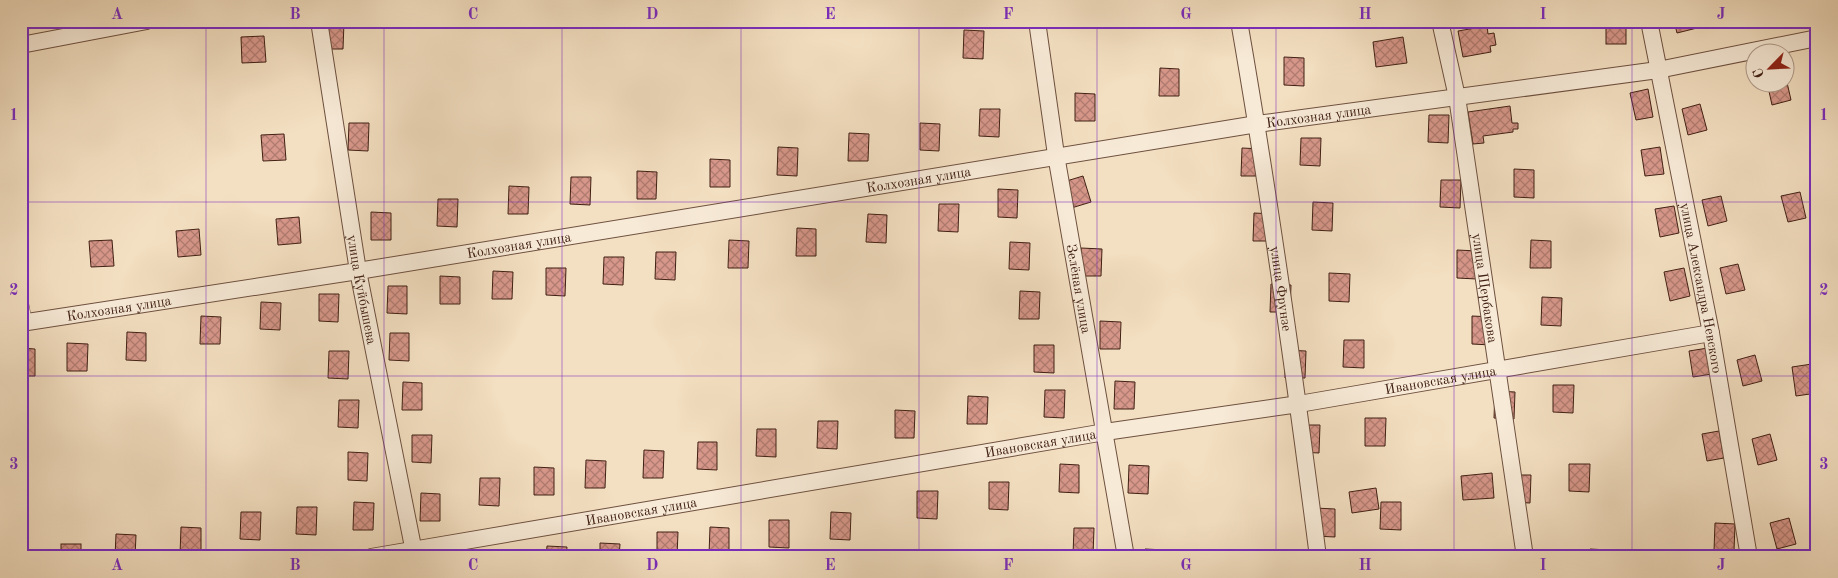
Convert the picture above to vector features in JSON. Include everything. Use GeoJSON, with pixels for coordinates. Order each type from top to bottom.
{"type":"FeatureCollection","features":[{"type":"Feature","properties":{"kind":"street"},"geometry":{"type":"LineString","coordinates":[[21,45],[147,21]]}},
{"type":"Feature","properties":{"kind":"street","name":"улица Куйбышева"},"geometry":{"type":"LineString","coordinates":[[319,21],[358,271],[414,553]]}},
{"type":"Feature","properties":{"kind":"street","name":"Зелёная улица"},"geometry":{"type":"LineString","coordinates":[[1037,21],[1056,155],[1126,557]]}},
{"type":"Feature","properties":{"kind":"street","name":"улица Фрунзе"},"geometry":{"type":"LineString","coordinates":[[1239,21],[1257,124],[1299,404],[1318,557]]}},
{"type":"Feature","properties":{"kind":"street","name":"улица Щербакова"},"geometry":{"type":"LineString","coordinates":[[1440,21],[1457,97],[1525,557]]}},
{"type":"Feature","properties":{"kind":"street","name":"улица Александра Невского"},"geometry":{"type":"LineString","coordinates":[[1649,21],[1711,332],[1749,557]]}},
{"type":"Feature","properties":{"kind":"street","name":"Колхозная улица"},"geometry":{"type":"LineString","coordinates":[[25,322],[358,271],[1056,155],[1257,124],[1658,70],[1817,38]]}},
{"type":"Feature","properties":{"kind":"street","name":"Ивановская улица"},"geometry":{"type":"LineString","coordinates":[[371,557],[414,553],[1105,432],[1299,404],[1711,332]]}},
{"type":"Feature","properties":{"kind":"lane"},"geometry":{"type":"LineString","coordinates":[[21,286],[25,322]]}},
{"type":"Feature","properties":{"kind":"building"},"geometry":{"type":"Polygon","coordinates":[[[324,21],[344,22],[343,49],[323,49],[324,21]]]}},
{"type":"Feature","properties":{"kind":"building"},"geometry":{"type":"Polygon","coordinates":[[[1191,21],[1210,21],[1210,28],[1190,27],[1191,21]]]}},
{"type":"Feature","properties":{"kind":"building"},"geometry":{"type":"Polygon","coordinates":[[[1606,21],[1626,21],[1626,44],[1606,44],[1606,21]]]}},
{"type":"Feature","properties":{"kind":"building"},"geometry":{"type":"Polygon","coordinates":[[[1674,21],[1695,21],[1697,28],[1677,33],[1674,21]]]}},
{"type":"Feature","properties":{"kind":"building"},"geometry":{"type":"Polygon","coordinates":[[[1487,26],[1488,34],[1494,33],[1496,45],[1490,46],[1491,52],[1463,57],[1458,31],[1487,26]]]}},
{"type":"Feature","properties":{"kind":"building"},"geometry":{"type":"Polygon","coordinates":[[[964,30],[984,31],[983,59],[963,58],[964,30]]]}},
{"type":"Feature","properties":{"kind":"building"},"geometry":{"type":"Polygon","coordinates":[[[264,36],[266,62],[242,63],[241,37],[264,36]]]}},
{"type":"Feature","properties":{"kind":"building"},"geometry":{"type":"Polygon","coordinates":[[[1403,37],[1407,63],[1376,67],[1373,42],[1403,37]]]}},
{"type":"Feature","properties":{"kind":"building"},"geometry":{"type":"Polygon","coordinates":[[[1284,57],[1304,58],[1304,86],[1284,85],[1284,57]]]}},
{"type":"Feature","properties":{"kind":"building"},"geometry":{"type":"Polygon","coordinates":[[[1160,68],[1179,69],[1179,96],[1159,96],[1160,68]]]}},
{"type":"Feature","properties":{"kind":"building"},"geometry":{"type":"Polygon","coordinates":[[[1648,89],[1653,117],[1636,120],[1630,93],[1648,89]]]}},
{"type":"Feature","properties":{"kind":"building"},"geometry":{"type":"Polygon","coordinates":[[[1769,92],[1789,92],[1791,100],[1772,105],[1769,92]]]}},
{"type":"Feature","properties":{"kind":"building"},"geometry":{"type":"Polygon","coordinates":[[[1075,93],[1095,94],[1095,121],[1075,121],[1075,93]]]}},
{"type":"Feature","properties":{"kind":"building"},"geometry":{"type":"Polygon","coordinates":[[[1700,104],[1707,130],[1688,135],[1682,109],[1700,104]]]}},
{"type":"Feature","properties":{"kind":"building"},"geometry":{"type":"Polygon","coordinates":[[[1510,106],[1512,123],[1518,123],[1518,129],[1513,129],[1513,132],[1483,136],[1484,143],[1473,144],[1468,112],[1510,106]]]}},
{"type":"Feature","properties":{"kind":"building"},"geometry":{"type":"Polygon","coordinates":[[[980,109],[1000,109],[999,137],[979,136],[980,109]]]}},
{"type":"Feature","properties":{"kind":"building"},"geometry":{"type":"Polygon","coordinates":[[[1429,115],[1449,115],[1448,143],[1428,142],[1429,115]]]}},
{"type":"Feature","properties":{"kind":"building"},"geometry":{"type":"Polygon","coordinates":[[[349,123],[369,123],[368,151],[348,150],[349,123]]]}},
{"type":"Feature","properties":{"kind":"building"},"geometry":{"type":"Polygon","coordinates":[[[920,123],[940,124],[939,151],[920,150],[920,123]]]}},
{"type":"Feature","properties":{"kind":"building"},"geometry":{"type":"Polygon","coordinates":[[[849,133],[869,134],[868,161],[848,161],[849,133]]]}},
{"type":"Feature","properties":{"kind":"building"},"geometry":{"type":"Polygon","coordinates":[[[284,134],[286,160],[263,161],[261,135],[284,134]]]}},
{"type":"Feature","properties":{"kind":"building"},"geometry":{"type":"Polygon","coordinates":[[[1301,138],[1321,138],[1320,166],[1300,165],[1301,138]]]}},
{"type":"Feature","properties":{"kind":"building"},"geometry":{"type":"Polygon","coordinates":[[[778,147],[798,148],[797,176],[777,175],[778,147]]]}},
{"type":"Feature","properties":{"kind":"building"},"geometry":{"type":"Polygon","coordinates":[[[1660,147],[1664,174],[1645,176],[1641,150],[1660,147]]]}},
{"type":"Feature","properties":{"kind":"building"},"geometry":{"type":"Polygon","coordinates":[[[1242,148],[1262,149],[1261,176],[1241,176],[1242,148]]]}},
{"type":"Feature","properties":{"kind":"building"},"geometry":{"type":"Polygon","coordinates":[[[710,159],[730,160],[730,187],[710,187],[710,159]]]}},
{"type":"Feature","properties":{"kind":"building"},"geometry":{"type":"Polygon","coordinates":[[[1514,169],[1534,170],[1534,198],[1514,197],[1514,169]]]}},
{"type":"Feature","properties":{"kind":"building"},"geometry":{"type":"Polygon","coordinates":[[[637,171],[657,172],[656,199],[637,199],[637,171]]]}},
{"type":"Feature","properties":{"kind":"building"},"geometry":{"type":"Polygon","coordinates":[[[1083,176],[1091,202],[1068,209],[1060,183],[1083,176]]]}},
{"type":"Feature","properties":{"kind":"building"},"geometry":{"type":"Polygon","coordinates":[[[571,177],[591,177],[590,205],[570,204],[571,177]]]}},
{"type":"Feature","properties":{"kind":"building"},"geometry":{"type":"Polygon","coordinates":[[[1441,180],[1461,180],[1460,208],[1440,207],[1441,180]]]}},
{"type":"Feature","properties":{"kind":"building"},"geometry":{"type":"Polygon","coordinates":[[[509,186],[529,187],[528,214],[508,214],[509,186]]]}},
{"type":"Feature","properties":{"kind":"building"},"geometry":{"type":"Polygon","coordinates":[[[998,189],[1018,190],[1017,218],[998,217],[998,189]]]}},
{"type":"Feature","properties":{"kind":"building"},"geometry":{"type":"Polygon","coordinates":[[[1800,192],[1806,218],[1788,222],[1781,196],[1800,192]]]}},
{"type":"Feature","properties":{"kind":"building"},"geometry":{"type":"Polygon","coordinates":[[[1721,196],[1727,221],[1708,226],[1702,200],[1721,196]]]}},
{"type":"Feature","properties":{"kind":"building"},"geometry":{"type":"Polygon","coordinates":[[[438,199],[458,199],[457,227],[437,226],[438,199]]]}},
{"type":"Feature","properties":{"kind":"building"},"geometry":{"type":"Polygon","coordinates":[[[1313,202],[1333,203],[1332,231],[1312,230],[1313,202]]]}},
{"type":"Feature","properties":{"kind":"building"},"geometry":{"type":"Polygon","coordinates":[[[939,204],[959,204],[958,232],[938,231],[939,204]]]}},
{"type":"Feature","properties":{"kind":"building"},"geometry":{"type":"Polygon","coordinates":[[[1674,206],[1679,233],[1660,237],[1655,209],[1674,206]]]}},
{"type":"Feature","properties":{"kind":"building"},"geometry":{"type":"Polygon","coordinates":[[[371,212],[391,213],[391,240],[371,240],[371,212]]]}},
{"type":"Feature","properties":{"kind":"building"},"geometry":{"type":"Polygon","coordinates":[[[1254,213],[1274,214],[1273,241],[1253,241],[1254,213]]]}},
{"type":"Feature","properties":{"kind":"building"},"geometry":{"type":"Polygon","coordinates":[[[868,214],[887,215],[886,243],[866,242],[868,214]]]}},
{"type":"Feature","properties":{"kind":"building"},"geometry":{"type":"Polygon","coordinates":[[[299,217],[301,243],[278,245],[276,219],[299,217]]]}},
{"type":"Feature","properties":{"kind":"building"},"geometry":{"type":"Polygon","coordinates":[[[797,228],[816,229],[816,256],[796,256],[797,228]]]}},
{"type":"Feature","properties":{"kind":"building"},"geometry":{"type":"Polygon","coordinates":[[[199,229],[201,255],[178,257],[176,231],[199,229]]]}},
{"type":"Feature","properties":{"kind":"building"},"geometry":{"type":"Polygon","coordinates":[[[112,240],[114,266],[91,267],[89,241],[112,240]]]}},
{"type":"Feature","properties":{"kind":"building"},"geometry":{"type":"Polygon","coordinates":[[[729,240],[749,241],[748,268],[728,268],[729,240]]]}},
{"type":"Feature","properties":{"kind":"building"},"geometry":{"type":"Polygon","coordinates":[[[1531,240],[1551,241],[1551,268],[1530,268],[1531,240]]]}},
{"type":"Feature","properties":{"kind":"building"},"geometry":{"type":"Polygon","coordinates":[[[1010,242],[1030,243],[1029,270],[1009,269],[1010,242]]]}},
{"type":"Feature","properties":{"kind":"building"},"geometry":{"type":"Polygon","coordinates":[[[1081,248],[1102,249],[1101,276],[1081,276],[1081,248]]]}},
{"type":"Feature","properties":{"kind":"building"},"geometry":{"type":"Polygon","coordinates":[[[1457,250],[1477,251],[1477,279],[1457,278],[1457,250]]]}},
{"type":"Feature","properties":{"kind":"building"},"geometry":{"type":"Polygon","coordinates":[[[656,252],[676,252],[675,280],[655,279],[656,252]]]}},
{"type":"Feature","properties":{"kind":"building"},"geometry":{"type":"Polygon","coordinates":[[[604,257],[624,257],[623,285],[603,284],[604,257]]]}},
{"type":"Feature","properties":{"kind":"building"},"geometry":{"type":"Polygon","coordinates":[[[1738,264],[1745,290],[1726,294],[1720,268],[1738,264]]]}},
{"type":"Feature","properties":{"kind":"building"},"geometry":{"type":"Polygon","coordinates":[[[546,268],[566,268],[565,296],[546,295],[546,268]]]}},
{"type":"Feature","properties":{"kind":"building"},"geometry":{"type":"Polygon","coordinates":[[[1684,268],[1690,296],[1670,301],[1664,272],[1684,268]]]}},
{"type":"Feature","properties":{"kind":"building"},"geometry":{"type":"Polygon","coordinates":[[[493,271],[513,272],[512,299],[492,299],[493,271]]]}},
{"type":"Feature","properties":{"kind":"building"},"geometry":{"type":"Polygon","coordinates":[[[1329,273],[1350,274],[1349,302],[1329,301],[1329,273]]]}},
{"type":"Feature","properties":{"kind":"building"},"geometry":{"type":"Polygon","coordinates":[[[440,276],[460,277],[460,304],[440,304],[440,276]]]}},
{"type":"Feature","properties":{"kind":"building"},"geometry":{"type":"Polygon","coordinates":[[[1271,284],[1291,285],[1290,312],[1270,312],[1271,284]]]}},
{"type":"Feature","properties":{"kind":"building"},"geometry":{"type":"Polygon","coordinates":[[[388,286],[407,286],[407,314],[387,313],[388,286]]]}},
{"type":"Feature","properties":{"kind":"building"},"geometry":{"type":"Polygon","coordinates":[[[1020,291],[1040,292],[1039,319],[1019,319],[1020,291]]]}},
{"type":"Feature","properties":{"kind":"building"},"geometry":{"type":"Polygon","coordinates":[[[319,294],[339,294],[338,322],[319,321],[319,294]]]}},
{"type":"Feature","properties":{"kind":"building"},"geometry":{"type":"Polygon","coordinates":[[[1542,297],[1562,298],[1561,326],[1541,325],[1542,297]]]}},
{"type":"Feature","properties":{"kind":"building"},"geometry":{"type":"Polygon","coordinates":[[[261,302],[281,303],[280,330],[260,329],[261,302]]]}},
{"type":"Feature","properties":{"kind":"building"},"geometry":{"type":"Polygon","coordinates":[[[201,316],[221,317],[220,344],[200,344],[201,316]]]}},
{"type":"Feature","properties":{"kind":"building"},"geometry":{"type":"Polygon","coordinates":[[[1472,316],[1492,317],[1491,345],[1472,344],[1472,316]]]}},
{"type":"Feature","properties":{"kind":"building"},"geometry":{"type":"Polygon","coordinates":[[[1100,321],[1121,322],[1120,349],[1100,349],[1100,321]]]}},
{"type":"Feature","properties":{"kind":"building"},"geometry":{"type":"Polygon","coordinates":[[[127,332],[146,333],[146,361],[126,360],[127,332]]]}},
{"type":"Feature","properties":{"kind":"building"},"geometry":{"type":"Polygon","coordinates":[[[390,333],[409,333],[409,361],[389,360],[390,333]]]}},
{"type":"Feature","properties":{"kind":"building"},"geometry":{"type":"Polygon","coordinates":[[[1344,340],[1364,340],[1364,368],[1343,367],[1344,340]]]}},
{"type":"Feature","properties":{"kind":"building"},"geometry":{"type":"Polygon","coordinates":[[[67,343],[88,344],[87,371],[67,371],[67,343]]]}},
{"type":"Feature","properties":{"kind":"building"},"geometry":{"type":"Polygon","coordinates":[[[1034,345],[1054,345],[1054,373],[1034,372],[1034,345]]]}},
{"type":"Feature","properties":{"kind":"building"},"geometry":{"type":"Polygon","coordinates":[[[21,348],[35,349],[35,376],[21,376],[21,348]]]}},
{"type":"Feature","properties":{"kind":"building"},"geometry":{"type":"Polygon","coordinates":[[[1708,348],[1712,374],[1693,377],[1689,351],[1708,348]]]}},
{"type":"Feature","properties":{"kind":"building"},"geometry":{"type":"Polygon","coordinates":[[[1285,350],[1306,351],[1305,378],[1285,378],[1285,350]]]}},
{"type":"Feature","properties":{"kind":"building"},"geometry":{"type":"Polygon","coordinates":[[[329,351],[349,351],[348,379],[328,378],[329,351]]]}},
{"type":"Feature","properties":{"kind":"building"},"geometry":{"type":"Polygon","coordinates":[[[1755,355],[1762,381],[1743,386],[1737,360],[1755,355]]]}},
{"type":"Feature","properties":{"kind":"building"},"geometry":{"type":"Polygon","coordinates":[[[1812,364],[1817,393],[1796,396],[1792,367],[1812,364]]]}},
{"type":"Feature","properties":{"kind":"building"},"geometry":{"type":"Polygon","coordinates":[[[1115,381],[1135,382],[1134,409],[1114,409],[1115,381]]]}},
{"type":"Feature","properties":{"kind":"building"},"geometry":{"type":"Polygon","coordinates":[[[403,382],[422,383],[422,410],[402,410],[403,382]]]}},
{"type":"Feature","properties":{"kind":"building"},"geometry":{"type":"Polygon","coordinates":[[[1553,385],[1574,385],[1573,413],[1553,412],[1553,385]]]}},
{"type":"Feature","properties":{"kind":"building"},"geometry":{"type":"Polygon","coordinates":[[[1045,390],[1065,390],[1064,418],[1044,417],[1045,390]]]}},
{"type":"Feature","properties":{"kind":"building"},"geometry":{"type":"Polygon","coordinates":[[[1495,391],[1515,392],[1514,419],[1494,418],[1495,391]]]}},
{"type":"Feature","properties":{"kind":"building"},"geometry":{"type":"Polygon","coordinates":[[[968,396],[988,397],[987,424],[967,424],[968,396]]]}},
{"type":"Feature","properties":{"kind":"building"},"geometry":{"type":"Polygon","coordinates":[[[339,400],[359,400],[358,428],[338,427],[339,400]]]}},
{"type":"Feature","properties":{"kind":"building"},"geometry":{"type":"Polygon","coordinates":[[[895,410],[915,411],[914,438],[895,438],[895,410]]]}},
{"type":"Feature","properties":{"kind":"building"},"geometry":{"type":"Polygon","coordinates":[[[1365,418],[1386,418],[1385,446],[1365,446],[1365,418]]]}},
{"type":"Feature","properties":{"kind":"building"},"geometry":{"type":"Polygon","coordinates":[[[818,421],[838,421],[837,449],[817,448],[818,421]]]}},
{"type":"Feature","properties":{"kind":"building"},"geometry":{"type":"Polygon","coordinates":[[[1299,425],[1320,425],[1319,453],[1299,452],[1299,425]]]}},
{"type":"Feature","properties":{"kind":"building"},"geometry":{"type":"Polygon","coordinates":[[[757,429],[776,429],[776,457],[756,456],[757,429]]]}},
{"type":"Feature","properties":{"kind":"building"},"geometry":{"type":"Polygon","coordinates":[[[1719,431],[1724,458],[1707,461],[1702,434],[1719,431]]]}},
{"type":"Feature","properties":{"kind":"building"},"geometry":{"type":"Polygon","coordinates":[[[1770,434],[1777,460],[1758,465],[1752,439],[1770,434]]]}},
{"type":"Feature","properties":{"kind":"building"},"geometry":{"type":"Polygon","coordinates":[[[412,435],[432,435],[431,463],[412,462],[412,435]]]}},
{"type":"Feature","properties":{"kind":"building"},"geometry":{"type":"Polygon","coordinates":[[[698,442],[717,442],[717,470],[697,469],[698,442]]]}},
{"type":"Feature","properties":{"kind":"building"},"geometry":{"type":"Polygon","coordinates":[[[644,450],[664,451],[663,478],[643,478],[644,450]]]}},
{"type":"Feature","properties":{"kind":"building"},"geometry":{"type":"Polygon","coordinates":[[[348,452],[368,453],[367,481],[348,480],[348,452]]]}},
{"type":"Feature","properties":{"kind":"building"},"geometry":{"type":"Polygon","coordinates":[[[586,460],[606,461],[605,488],[585,488],[586,460]]]}},
{"type":"Feature","properties":{"kind":"building"},"geometry":{"type":"Polygon","coordinates":[[[1060,464],[1079,465],[1079,493],[1059,492],[1060,464]]]}},
{"type":"Feature","properties":{"kind":"building"},"geometry":{"type":"Polygon","coordinates":[[[1569,464],[1590,464],[1589,492],[1569,491],[1569,464]]]}},
{"type":"Feature","properties":{"kind":"building"},"geometry":{"type":"Polygon","coordinates":[[[1129,465],[1149,466],[1148,494],[1128,493],[1129,465]]]}},
{"type":"Feature","properties":{"kind":"building"},"geometry":{"type":"Polygon","coordinates":[[[534,467],[554,468],[554,495],[534,495],[534,467]]]}},
{"type":"Feature","properties":{"kind":"building"},"geometry":{"type":"Polygon","coordinates":[[[1492,473],[1494,498],[1463,500],[1461,476],[1492,473]]]}},
{"type":"Feature","properties":{"kind":"building"},"geometry":{"type":"Polygon","coordinates":[[[1511,475],[1531,475],[1530,503],[1510,502],[1511,475]]]}},
{"type":"Feature","properties":{"kind":"building"},"geometry":{"type":"Polygon","coordinates":[[[480,478],[500,478],[499,506],[479,505],[480,478]]]}},
{"type":"Feature","properties":{"kind":"building"},"geometry":{"type":"Polygon","coordinates":[[[989,482],[1009,482],[1008,510],[989,509],[989,482]]]}},
{"type":"Feature","properties":{"kind":"building"},"geometry":{"type":"Polygon","coordinates":[[[1376,488],[1379,509],[1352,513],[1349,492],[1376,488]]]}},
{"type":"Feature","properties":{"kind":"building"},"geometry":{"type":"Polygon","coordinates":[[[917,491],[938,491],[937,519],[917,518],[917,491]]]}},
{"type":"Feature","properties":{"kind":"building"},"geometry":{"type":"Polygon","coordinates":[[[421,493],[440,494],[440,521],[420,521],[421,493]]]}},
{"type":"Feature","properties":{"kind":"building"},"geometry":{"type":"Polygon","coordinates":[[[354,502],[374,503],[373,530],[353,530],[354,502]]]}},
{"type":"Feature","properties":{"kind":"building"},"geometry":{"type":"Polygon","coordinates":[[[1381,502],[1401,502],[1401,530],[1380,529],[1381,502]]]}},
{"type":"Feature","properties":{"kind":"building"},"geometry":{"type":"Polygon","coordinates":[[[297,507],[317,507],[316,535],[296,534],[297,507]]]}},
{"type":"Feature","properties":{"kind":"building"},"geometry":{"type":"Polygon","coordinates":[[[1315,508],[1335,509],[1335,537],[1314,536],[1315,508]]]}},
{"type":"Feature","properties":{"kind":"building"},"geometry":{"type":"Polygon","coordinates":[[[241,512],[261,512],[260,540],[240,539],[241,512]]]}},
{"type":"Feature","properties":{"kind":"building"},"geometry":{"type":"Polygon","coordinates":[[[831,512],[851,513],[850,540],[830,539],[831,512]]]}},
{"type":"Feature","properties":{"kind":"building"},"geometry":{"type":"Polygon","coordinates":[[[1789,518],[1796,544],[1777,549],[1770,523],[1789,518]]]}},
{"type":"Feature","properties":{"kind":"building"},"geometry":{"type":"Polygon","coordinates":[[[769,520],[789,520],[789,548],[769,547],[769,520]]]}},
{"type":"Feature","properties":{"kind":"building"},"geometry":{"type":"Polygon","coordinates":[[[1715,523],[1735,524],[1734,551],[1714,551],[1715,523]]]}},
{"type":"Feature","properties":{"kind":"building"},"geometry":{"type":"Polygon","coordinates":[[[181,527],[201,528],[201,556],[180,555],[181,527]]]}},
{"type":"Feature","properties":{"kind":"building"},"geometry":{"type":"Polygon","coordinates":[[[710,527],[729,528],[729,555],[709,555],[710,527]]]}},
{"type":"Feature","properties":{"kind":"building"},"geometry":{"type":"Polygon","coordinates":[[[1074,528],[1094,528],[1093,556],[1073,555],[1074,528]]]}},
{"type":"Feature","properties":{"kind":"building"},"geometry":{"type":"Polygon","coordinates":[[[657,532],[678,532],[677,557],[657,557],[657,532]]]}},
{"type":"Feature","properties":{"kind":"building"},"geometry":{"type":"Polygon","coordinates":[[[116,534],[136,535],[135,557],[115,557],[116,534]]]}},
{"type":"Feature","properties":{"kind":"building"},"geometry":{"type":"Polygon","coordinates":[[[600,543],[620,544],[619,557],[600,557],[600,543]]]}},
{"type":"Feature","properties":{"kind":"building"},"geometry":{"type":"Polygon","coordinates":[[[61,544],[81,544],[81,557],[61,557],[61,544]]]}},
{"type":"Feature","properties":{"kind":"building"},"geometry":{"type":"Polygon","coordinates":[[[547,546],[567,547],[566,557],[546,557],[547,546]]]}},
{"type":"Feature","properties":{"kind":"building"},"geometry":{"type":"Polygon","coordinates":[[[1145,549],[1165,550],[1165,557],[1145,557],[1145,549]]]}},
{"type":"Feature","properties":{"kind":"building"},"geometry":{"type":"Polygon","coordinates":[[[1590,549],[1609,550],[1609,557],[1589,557],[1590,549]]]}},
{"type":"Feature","properties":{"kind":"building"},"geometry":{"type":"Polygon","coordinates":[[[494,551],[514,552],[514,557],[494,557],[494,551]]]}},
{"type":"Feature","properties":{"kind":"building"},"geometry":{"type":"Polygon","coordinates":[[[1305,554],[1306,557],[1288,557],[1305,554]]]}}]}
